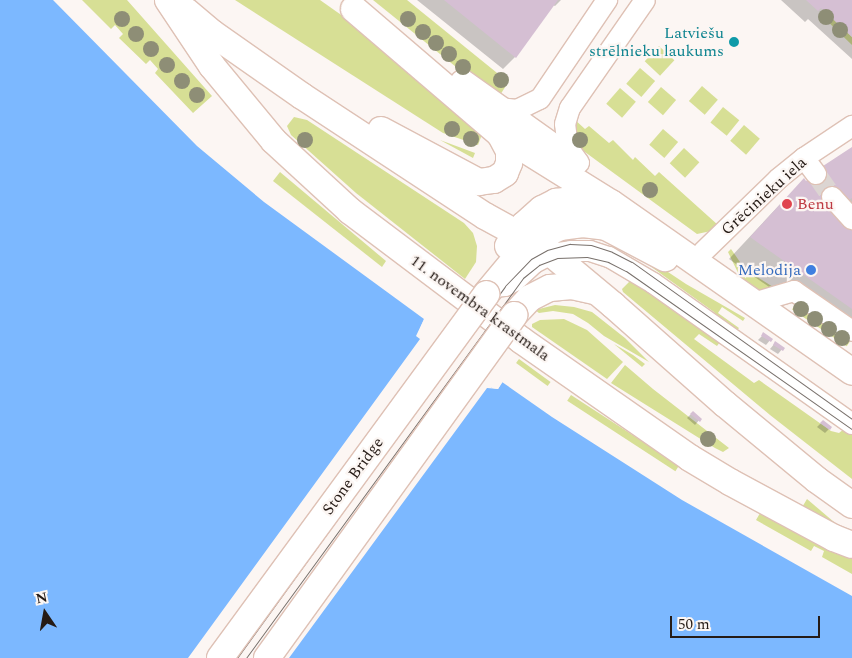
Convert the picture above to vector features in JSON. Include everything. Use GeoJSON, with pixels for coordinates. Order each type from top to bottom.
{"type":"FeatureCollection","features":[{"type":"Feature","properties":{"kind":"main road","name":"11. novembra krastmala"},"geometry":{"type":"LineString","coordinates":[[170,0],[193,16],[212,33],[302,96],[485,216],[534,243],[613,305],[719,399],[817,480],[850,504]]}},
{"type":"Feature","properties":{"kind":"main road","name":"11. novembra krastmala"},"geometry":{"type":"LineString","coordinates":[[170,0],[224,81],[274,141],[350,210],[454,291],[690,458],[730,482],[834,538],[852,545]]}},
{"type":"Feature","properties":{"kind":"main road","name":"11. novembra krastmala"},"geometry":{"type":"LineString","coordinates":[[348,5],[499,108],[703,252],[727,271],[750,300]]}},
{"type":"Feature","properties":{"kind":"main road","name":"11. novembra krastmala"},"geometry":{"type":"LineString","coordinates":[[348,5],[500,134],[611,203],[852,372]]}},
{"type":"Feature","properties":{"kind":"main road"},"geometry":{"type":"LineString","coordinates":[[193,16],[226,29],[387,134],[467,178],[479,182],[494,180],[505,173],[509,163],[509,151],[500,134]]}},
{"type":"Feature","properties":{"kind":"main road"},"geometry":{"type":"LineString","coordinates":[[224,81],[251,90],[302,96]]}},
{"type":"Feature","properties":{"kind":"main road"},"geometry":{"type":"LineString","coordinates":[[534,243],[542,209],[556,202],[579,199],[611,203]]}},
{"type":"Feature","properties":{"kind":"main road"},"geometry":{"type":"LineString","coordinates":[[485,216],[495,232],[497,245],[490,283]]}},
{"type":"Feature","properties":{"kind":"main road","name":"11. novembra krastmala"},"geometry":{"type":"LineString","coordinates":[[490,283],[539,237],[560,228],[583,224],[606,227],[655,252],[706,284],[750,300]]}},
{"type":"Feature","properties":{"kind":"main road","name":"Stone Bridge"},"geometry":{"type":"LineString","coordinates":[[220,658],[490,283]]}},
{"type":"Feature","properties":{"kind":"main road","name":"11. novembra krastmala"},"geometry":{"type":"LineString","coordinates":[[267,658],[514,316],[530,298],[550,288],[572,286],[594,291]]}},
{"type":"Feature","properties":{"kind":"street"},"geometry":{"type":"LineString","coordinates":[[499,108],[517,110],[540,99],[607,0]]}},
{"type":"Feature","properties":{"kind":"street"},"geometry":{"type":"LineString","coordinates":[[581,167],[568,148],[565,124],[570,108],[645,0]]}},
{"type":"Feature","properties":{"kind":"street","name":"Grēcinieku iela"},"geometry":{"type":"LineString","coordinates":[[703,252],[778,179],[804,158],[852,126]]}},
{"type":"Feature","properties":{"kind":"street"},"geometry":{"type":"LineString","coordinates":[[804,158],[816,174]]}},
{"type":"Feature","properties":{"kind":"street"},"geometry":{"type":"LineString","coordinates":[[832,197],[852,219]]}},
{"type":"Feature","properties":{"kind":"street"},"geometry":{"type":"LineString","coordinates":[[534,243],[571,251],[590,251],[626,266],[852,424]]}},
{"type":"Feature","properties":{"kind":"street"},"geometry":{"type":"LineString","coordinates":[[750,300],[794,290],[852,331]]}},
{"type":"Feature","properties":{"kind":"green space"},"geometry":{"type":"Polygon","coordinates":[[[82,0],[127,0],[212,96],[193,113],[155,73],[158,69],[150,60],[146,64],[119,38],[123,34],[115,25],[111,29],[82,0]]]}},
{"type":"Feature","properties":{"kind":"green space"},"geometry":{"type":"Polygon","coordinates":[[[235,0],[320,0],[354,24],[484,129],[478,145],[443,133],[235,0]]]}},
{"type":"Feature","properties":{"kind":"green space"},"geometry":{"type":"Polygon","coordinates":[[[373,0],[407,0],[507,81],[497,100],[373,0]]]}},
{"type":"Feature","properties":{"kind":"green space"},"geometry":{"type":"Polygon","coordinates":[[[825,11],[852,37],[852,45],[821,15],[825,11]]]}},
{"type":"Feature","properties":{"kind":"green space"},"geometry":{"type":"Polygon","coordinates":[[[659,46],[674,60],[660,76],[645,61],[659,46]]]}},
{"type":"Feature","properties":{"kind":"green space"},"geometry":{"type":"Polygon","coordinates":[[[640,68],[655,81],[641,97],[626,84],[640,68]]]}},
{"type":"Feature","properties":{"kind":"green space"},"geometry":{"type":"Polygon","coordinates":[[[702,86],[718,100],[705,115],[689,101],[702,86]]]}},
{"type":"Feature","properties":{"kind":"green space"},"geometry":{"type":"Polygon","coordinates":[[[661,87],[676,100],[663,115],[648,102],[661,87]]]}},
{"type":"Feature","properties":{"kind":"green space"},"geometry":{"type":"Polygon","coordinates":[[[620,88],[636,102],[622,118],[606,104],[620,88]]]}},
{"type":"Feature","properties":{"kind":"green space"},"geometry":{"type":"Polygon","coordinates":[[[723,107],[739,120],[727,136],[710,123],[723,107]]]}},
{"type":"Feature","properties":{"kind":"green space"},"geometry":{"type":"Polygon","coordinates":[[[294,117],[307,120],[464,223],[473,233],[477,246],[476,262],[465,279],[356,193],[291,135],[287,126],[294,117]]]}},
{"type":"Feature","properties":{"kind":"green space"},"geometry":{"type":"Polygon","coordinates":[[[574,119],[585,129],[589,126],[609,143],[613,140],[633,160],[635,157],[655,176],[659,172],[718,225],[711,231],[697,234],[574,144],[574,119]]]}},
{"type":"Feature","properties":{"kind":"green space"},"geometry":{"type":"Polygon","coordinates":[[[744,125],[760,139],[746,155],[730,141],[744,125]]]}},
{"type":"Feature","properties":{"kind":"green space"},"geometry":{"type":"Polygon","coordinates":[[[663,129],[678,142],[664,158],[649,145],[663,129]]]}},
{"type":"Feature","properties":{"kind":"green space"},"geometry":{"type":"Polygon","coordinates":[[[440,140],[475,153],[473,158],[440,140]]]}},
{"type":"Feature","properties":{"kind":"green space"},"geometry":{"type":"Polygon","coordinates":[[[684,148],[699,162],[685,178],[670,163],[684,148]]]}},
{"type":"Feature","properties":{"kind":"green space"},"geometry":{"type":"Polygon","coordinates":[[[280,172],[386,261],[382,267],[273,181],[280,172]]]}},
{"type":"Feature","properties":{"kind":"green space"},"geometry":{"type":"Polygon","coordinates":[[[731,249],[740,262],[738,265],[778,290],[771,292],[758,290],[740,277],[728,252],[731,249]]]}},
{"type":"Feature","properties":{"kind":"green space"},"geometry":{"type":"Polygon","coordinates":[[[638,252],[686,284],[745,318],[743,321],[722,307],[718,313],[739,328],[736,332],[716,316],[714,312],[632,253],[638,252]]]}},
{"type":"Feature","properties":{"kind":"green space"},"geometry":{"type":"Polygon","coordinates":[[[633,281],[720,342],[717,346],[699,334],[694,339],[754,383],[759,380],[831,431],[839,433],[844,429],[852,435],[852,479],[770,415],[623,292],[622,289],[629,282],[633,281]]]}},
{"type":"Feature","properties":{"kind":"green space"},"geometry":{"type":"Polygon","coordinates":[[[797,302],[852,339],[847,346],[792,309],[797,302]]]}},
{"type":"Feature","properties":{"kind":"green space"},"geometry":{"type":"Polygon","coordinates":[[[555,305],[574,307],[592,312],[625,338],[649,362],[604,336],[573,314],[553,311],[539,313],[535,310],[555,305]]]}},
{"type":"Feature","properties":{"kind":"green space"},"geometry":{"type":"Polygon","coordinates":[[[564,319],[587,330],[623,362],[607,379],[532,327],[532,324],[540,320],[564,319]]]}},
{"type":"Feature","properties":{"kind":"green space"},"geometry":{"type":"Polygon","coordinates":[[[614,344],[633,355],[645,364],[642,367],[614,344]]]}},
{"type":"Feature","properties":{"kind":"green space"},"geometry":{"type":"Polygon","coordinates":[[[519,359],[551,382],[548,386],[516,363],[519,359]]]}},
{"type":"Feature","properties":{"kind":"green space"},"geometry":{"type":"Polygon","coordinates":[[[625,365],[729,448],[723,452],[715,448],[611,383],[625,365]]]}},
{"type":"Feature","properties":{"kind":"green space"},"geometry":{"type":"Polygon","coordinates":[[[571,395],[679,465],[675,471],[567,401],[571,395]]]}},
{"type":"Feature","properties":{"kind":"green space"},"geometry":{"type":"Polygon","coordinates":[[[807,499],[834,522],[833,525],[801,509],[807,499]]]}},
{"type":"Feature","properties":{"kind":"green space"},"geometry":{"type":"Polygon","coordinates":[[[763,508],[852,555],[852,574],[822,557],[824,551],[814,546],[811,551],[756,520],[763,508]]]}},
{"type":"Feature","properties":{"kind":"water"},"geometry":{"type":"Polygon","coordinates":[[[0,0],[53,0],[197,146],[264,202],[424,319],[417,336],[487,387],[498,389],[502,382],[552,417],[682,500],[852,596],[852,658],[0,658],[0,0]]]}},
{"type":"Feature","properties":{"kind":"pier"},"geometry":{"type":"Polygon","coordinates":[[[425,317],[419,335],[492,388],[496,387],[501,380],[504,380],[498,389],[487,388],[289,658],[188,658],[420,339],[416,336],[425,317]]]}},
{"type":"Feature","properties":{"kind":"building"},"geometry":{"type":"Polygon","coordinates":[[[444,0],[558,0],[516,58],[444,0]]]}},
{"type":"Feature","properties":{"kind":"building"},"geometry":{"type":"Polygon","coordinates":[[[806,0],[852,0],[852,37],[821,8],[818,11],[806,0]]]}},
{"type":"Feature","properties":{"kind":"building"},"geometry":{"type":"Polygon","coordinates":[[[852,147],[852,198],[846,202],[825,201],[852,230],[852,309],[750,237],[804,178],[806,181],[824,169],[823,166],[852,147]]]}},
{"type":"Feature","properties":{"kind":"building"},"geometry":{"type":"Polygon","coordinates":[[[763,332],[773,339],[771,342],[761,336],[763,332]]]}},
{"type":"Feature","properties":{"kind":"building"},"geometry":{"type":"Polygon","coordinates":[[[775,341],[785,348],[783,351],[773,345],[775,341]]]}},
{"type":"Feature","properties":{"kind":"building"},"geometry":{"type":"Polygon","coordinates":[[[693,411],[702,419],[700,422],[690,414],[693,411]]]}},
{"type":"Feature","properties":{"kind":"building"},"geometry":{"type":"Polygon","coordinates":[[[823,420],[832,427],[830,430],[820,423],[823,420]]]}},
{"type":"Feature","properties":{"kind":"tunnel"},"geometry":{"type":"LineString","coordinates":[[816,174],[832,197]]}},
{"type":"Feature","properties":{"kind":"tram line"},"geometry":{"type":"LineString","coordinates":[[237,658],[505,286],[531,259],[547,250],[570,244],[591,245],[612,252],[632,262],[852,419]]}},
{"type":"Feature","properties":{"kind":"tram line"},"geometry":{"type":"LineString","coordinates":[[246,658],[523,278],[539,265],[557,258],[587,257],[608,262],[626,271],[852,429]]}},
{"type":"Feature","properties":{"kind":"place","name":"Latviešu strēlnieku laukums"},"geometry":{"type":"Point","coordinates":[734,42]}},
{"type":"Feature","properties":{"kind":"place","name":"Benu"},"geometry":{"type":"Point","coordinates":[787,204]}},
{"type":"Feature","properties":{"kind":"place","name":"Melodija"},"geometry":{"type":"Point","coordinates":[811,270]}}]}
